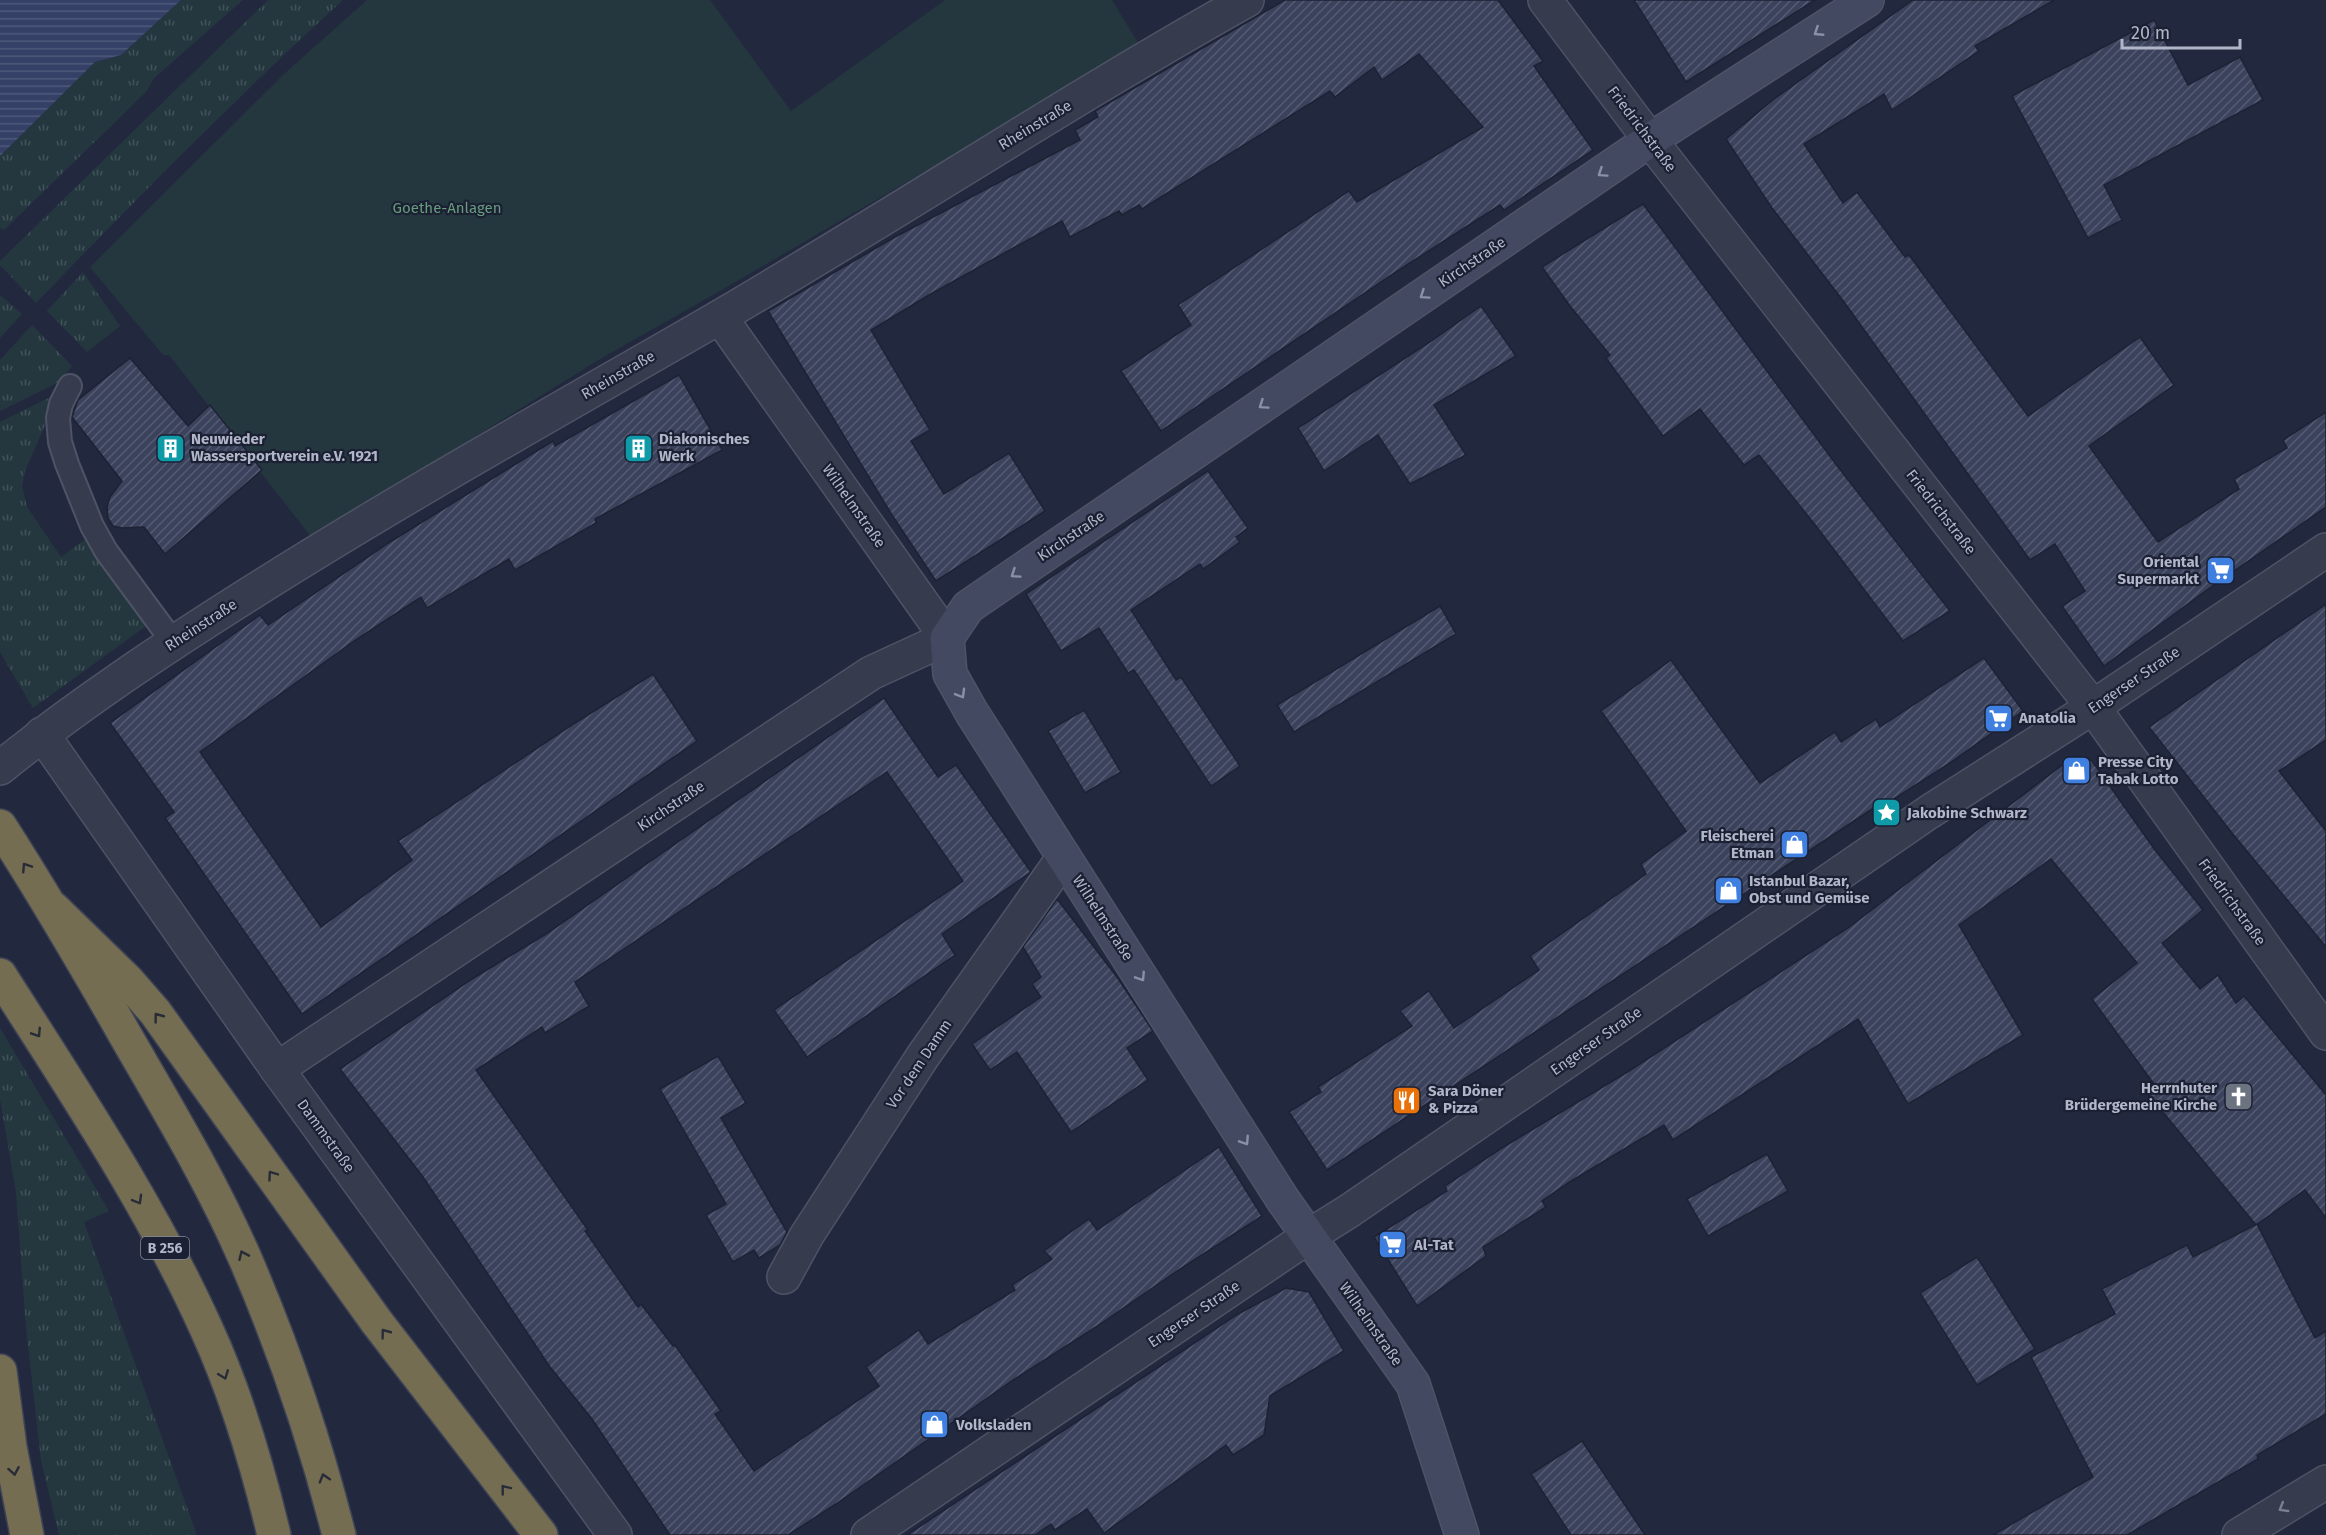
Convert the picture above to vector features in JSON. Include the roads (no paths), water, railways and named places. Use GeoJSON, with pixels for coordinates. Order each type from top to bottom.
{"type":"FeatureCollection","features":[{"type":"Feature","properties":{"kind":"highway"},"geometry":{"type":"LineString","coordinates":[[0,826],[53,908],[192,1152],[243,1255],[287,1364],[305,1416],[339,1535]]}},
{"type":"Feature","properties":{"kind":"highway"},"geometry":{"type":"LineString","coordinates":[[53,908],[128,981],[155,1012],[376,1320],[541,1535]]}},
{"type":"Feature","properties":{"kind":"highway","name":"B 256"},"geometry":{"type":"LineString","coordinates":[[0,975],[97,1127],[159,1237],[207,1329],[243,1426],[274,1535]]}},
{"type":"Feature","properties":{"kind":"highway"},"geometry":{"type":"LineString","coordinates":[[0,1371],[10,1446],[27,1535]]}},
{"type":"Feature","properties":{"kind":"street","name":"Rheinstraße"},"geometry":{"type":"LineString","coordinates":[[0,768],[42,734],[173,642],[325,546],[720,317],[1135,64],[1247,0]]}},
{"type":"Feature","properties":{"kind":"street","name":"Friedrichstraße"},"geometry":{"type":"LineString","coordinates":[[1545,0],[1650,140],[2093,707],[2326,1033]]}},
{"type":"Feature","properties":{"kind":"street","name":"Kirchstraße"},"geometry":{"type":"LineString","coordinates":[[278,1069],[871,673],[947,638],[968,607],[1650,140],[1867,0]]}},
{"type":"Feature","properties":{"kind":"street","name":"Wilhelmstraße"},"geometry":{"type":"LineString","coordinates":[[720,317],[947,638],[950,674],[972,713],[1283,1200],[1413,1384],[1462,1535]]}},
{"type":"Feature","properties":{"kind":"street","name":"Engerser Straße"},"geometry":{"type":"LineString","coordinates":[[868,1535],[1358,1205],[1929,812],[2093,707],[2326,550]]}},
{"type":"Feature","properties":{"kind":"street","name":"Dammstraße"},"geometry":{"type":"LineString","coordinates":[[42,734],[278,1069],[615,1535]]}},
{"type":"Feature","properties":{"kind":"street","name":"Vor dem Damm"},"geometry":{"type":"LineString","coordinates":[[784,1277],[807,1235],[923,1056],[1064,856]]}},
{"type":"Feature","properties":{"kind":"street"},"geometry":{"type":"LineString","coordinates":[[2239,1535],[2326,1482]]}},
{"type":"Feature","properties":{"kind":"lane"},"geometry":{"type":"LineString","coordinates":[[70,386],[61,404],[58,418],[60,442],[71,475],[92,526],[106,551],[173,642]]}},
{"type":"Feature","properties":{"kind":"water"},"geometry":{"type":"Polygon","coordinates":[[[0,0],[181,0],[121,55],[95,62],[0,156],[0,0]]]}},
{"type":"Feature","properties":{"kind":"place","name":"Neuwieder Wassersportverein e.V. 1921"},"geometry":{"type":"Point","coordinates":[170,448]}},
{"type":"Feature","properties":{"kind":"place","name":"Diakonisches Werk"},"geometry":{"type":"Point","coordinates":[638,448]}},
{"type":"Feature","properties":{"kind":"place","name":"Oriental Supermarkt"},"geometry":{"type":"Point","coordinates":[2220,571]}},
{"type":"Feature","properties":{"kind":"place","name":"Anatolia"},"geometry":{"type":"Point","coordinates":[1998,718]}},
{"type":"Feature","properties":{"kind":"place","name":"Presse City Tabak Lotto"},"geometry":{"type":"Point","coordinates":[2077,771]}},
{"type":"Feature","properties":{"kind":"place","name":"Jakobine Schwarz"},"geometry":{"type":"Point","coordinates":[1886,813]}},
{"type":"Feature","properties":{"kind":"place","name":"Fleischerei Etman"},"geometry":{"type":"Point","coordinates":[1795,845]}},
{"type":"Feature","properties":{"kind":"place","name":"Istanbul Bazar, Obst und Gemüse"},"geometry":{"type":"Point","coordinates":[1728,890]}},
{"type":"Feature","properties":{"kind":"place","name":"Herrnhuter Brüdergemeine Kirche"},"geometry":{"type":"Point","coordinates":[2238,1097]}},
{"type":"Feature","properties":{"kind":"place","name":"Sara Döner & Pizza"},"geometry":{"type":"Point","coordinates":[1407,1100]}},
{"type":"Feature","properties":{"kind":"place","name":"Al-Tat"},"geometry":{"type":"Point","coordinates":[1393,1245]}},
{"type":"Feature","properties":{"kind":"place","name":"Volksladen"},"geometry":{"type":"Point","coordinates":[935,1425]}},
{"type":"Feature","properties":{"kind":"park label","name":"Goethe-Anlagen"},"geometry":{"type":"Point","coordinates":[447,208]}}]}
